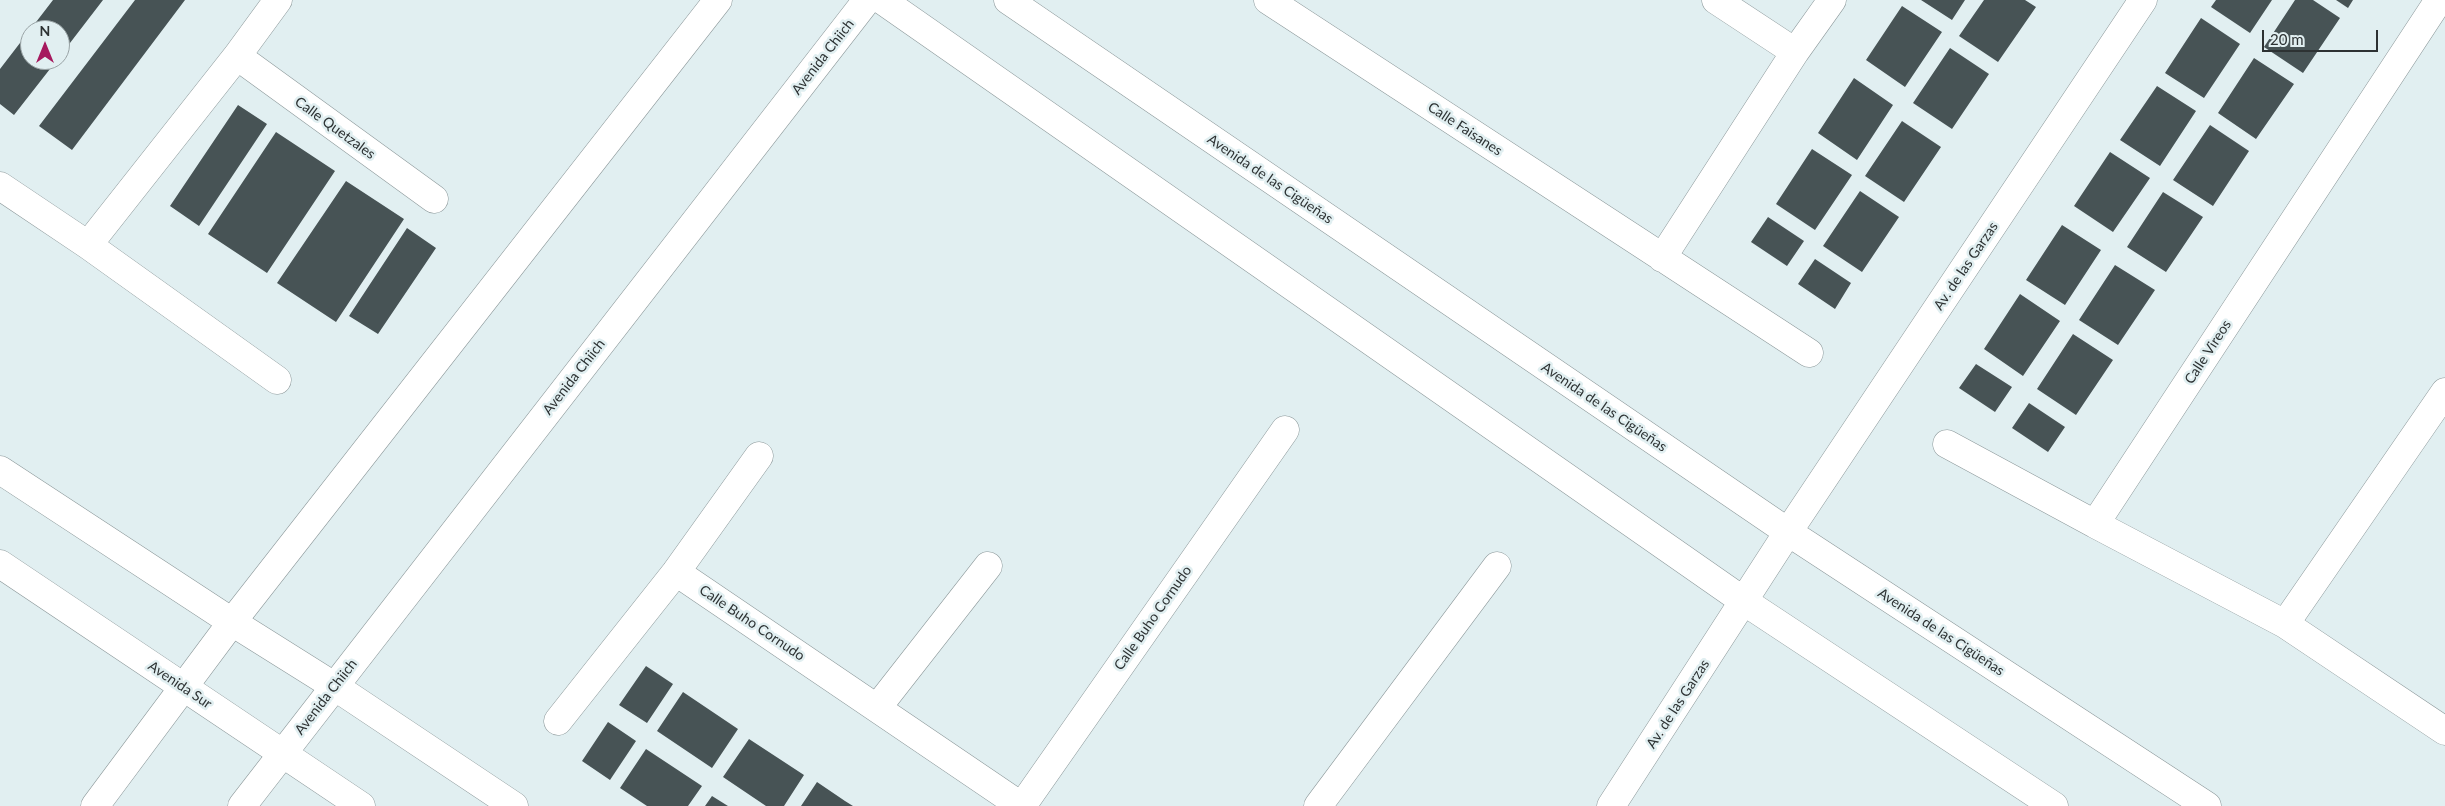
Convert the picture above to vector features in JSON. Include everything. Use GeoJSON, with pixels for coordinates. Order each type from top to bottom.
{"type":"FeatureCollection","features":[{"type":"Feature","properties":{"kind":"street"},"geometry":{"type":"LineString","coordinates":[[88,245],[237,56],[278,0]]}},
{"type":"Feature","properties":{"kind":"street"},"geometry":{"type":"LineString","coordinates":[[95,806],[232,622],[718,0]]}},
{"type":"Feature","properties":{"kind":"street","name":"Avenida Chiich"},"geometry":{"type":"LineString","coordinates":[[242,806],[866,0]]}},
{"type":"Feature","properties":{"kind":"street"},"geometry":{"type":"LineString","coordinates":[[882,0],[1745,602],[2054,806]]}},
{"type":"Feature","properties":{"kind":"street","name":"Avenida de las Cigüeñas"},"geometry":{"type":"LineString","coordinates":[[1008,0],[1788,532],[2206,806]]}},
{"type":"Feature","properties":{"kind":"street","name":"Calle Faisanes"},"geometry":{"type":"LineString","coordinates":[[1268,0],[1809,353]]}},
{"type":"Feature","properties":{"kind":"street"},"geometry":{"type":"LineString","coordinates":[[1716,0],[1795,52]]}},
{"type":"Feature","properties":{"kind":"street"},"geometry":{"type":"LineString","coordinates":[[1662,258],[1795,52],[1832,0]]}},
{"type":"Feature","properties":{"kind":"street","name":"Av. de las Garzas"},"geometry":{"type":"LineString","coordinates":[[1611,806],[1745,602],[1788,532],[2143,0]]}},
{"type":"Feature","properties":{"kind":"street","name":"Calle Vireos"},"geometry":{"type":"LineString","coordinates":[[2095,524],[2439,0]]}},
{"type":"Feature","properties":{"kind":"street","name":"Calle Quetzales"},"geometry":{"type":"LineString","coordinates":[[237,56],[434,199]]}},
{"type":"Feature","properties":{"kind":"street"},"geometry":{"type":"LineString","coordinates":[[0,186],[88,245],[277,380]]}},
{"type":"Feature","properties":{"kind":"street"},"geometry":{"type":"LineString","coordinates":[[2285,624],[2445,392]]}},
{"type":"Feature","properties":{"kind":"street","name":"Calle Buho Cornudo"},"geometry":{"type":"LineString","coordinates":[[676,572],[1021,806],[1285,430]]}},
{"type":"Feature","properties":{"kind":"street"},"geometry":{"type":"LineString","coordinates":[[1947,444],[2285,624],[2445,731]]}},
{"type":"Feature","properties":{"kind":"street"},"geometry":{"type":"LineString","coordinates":[[558,720],[676,572],[759,456]]}},
{"type":"Feature","properties":{"kind":"street"},"geometry":{"type":"LineString","coordinates":[[0,470],[232,622],[334,686],[514,806]]}},
{"type":"Feature","properties":{"kind":"street","name":"Avenida Sur"},"geometry":{"type":"LineString","coordinates":[[0,564],[361,806]]}},
{"type":"Feature","properties":{"kind":"street"},"geometry":{"type":"LineString","coordinates":[[877,708],[988,566]]}},
{"type":"Feature","properties":{"kind":"street"},"geometry":{"type":"LineString","coordinates":[[1318,806],[1497,566]]}},
{"type":"Feature","properties":{"kind":"building"},"geometry":{"type":"Polygon","coordinates":[[[53,0],[103,0],[70,43],[70,20],[38,20],[53,0]]]}},
{"type":"Feature","properties":{"kind":"building"},"geometry":{"type":"Polygon","coordinates":[[[135,0],[185,0],[72,150],[39,126],[135,0]]]}},
{"type":"Feature","properties":{"kind":"building"},"geometry":{"type":"Polygon","coordinates":[[[1921,0],[1965,0],[1952,20],[1921,0]]]}},
{"type":"Feature","properties":{"kind":"building"},"geometry":{"type":"Polygon","coordinates":[[[1984,0],[2025,0],[2036,7],[1998,62],[1959,36],[1984,0]]]}},
{"type":"Feature","properties":{"kind":"building"},"geometry":{"type":"Polygon","coordinates":[[[2216,0],[2272,0],[2250,33],[2211,7],[2216,0]]]}},
{"type":"Feature","properties":{"kind":"building"},"geometry":{"type":"Polygon","coordinates":[[[2295,0],[2313,0],[2340,18],[2303,73],[2264,47],[2295,0]]]}},
{"type":"Feature","properties":{"kind":"building"},"geometry":{"type":"Polygon","coordinates":[[[2336,0],[2353,0],[2348,8],[2336,0]]]}},
{"type":"Feature","properties":{"kind":"building"},"geometry":{"type":"Polygon","coordinates":[[[1902,6],[1942,32],[1905,87],[1866,60],[1902,6]]]}},
{"type":"Feature","properties":{"kind":"building"},"geometry":{"type":"Polygon","coordinates":[[[2201,18],[2240,44],[2204,98],[2165,73],[2201,18]]]}},
{"type":"Feature","properties":{"kind":"building"},"geometry":{"type":"Polygon","coordinates":[[[20,43],[20,70],[49,70],[14,115],[0,104],[0,69],[20,43]]]}},
{"type":"Feature","properties":{"kind":"building"},"geometry":{"type":"Polygon","coordinates":[[[1950,48],[1989,74],[1952,129],[1913,103],[1950,48]]]}},
{"type":"Feature","properties":{"kind":"building"},"geometry":{"type":"Polygon","coordinates":[[[2254,58],[2294,84],[2256,139],[2218,113],[2254,58]]]}},
{"type":"Feature","properties":{"kind":"building"},"geometry":{"type":"Polygon","coordinates":[[[1854,78],[1893,105],[1857,160],[1818,133],[1854,78]]]}},
{"type":"Feature","properties":{"kind":"building"},"geometry":{"type":"Polygon","coordinates":[[[2157,86],[2196,111],[2160,166],[2120,140],[2157,86]]]}},
{"type":"Feature","properties":{"kind":"building"},"geometry":{"type":"Polygon","coordinates":[[[238,105],[267,124],[199,226],[170,206],[238,105]]]}},
{"type":"Feature","properties":{"kind":"building"},"geometry":{"type":"Polygon","coordinates":[[[1902,121],[1941,147],[1904,202],[1865,176],[1902,121]]]}},
{"type":"Feature","properties":{"kind":"building"},"geometry":{"type":"Polygon","coordinates":[[[2210,125],[2249,151],[2213,206],[2173,180],[2210,125]]]}},
{"type":"Feature","properties":{"kind":"building"},"geometry":{"type":"Polygon","coordinates":[[[276,132],[335,171],[267,273],[208,234],[276,132]]]}},
{"type":"Feature","properties":{"kind":"building"},"geometry":{"type":"Polygon","coordinates":[[[1812,149],[1852,175],[1815,230],[1776,204],[1812,149]]]}},
{"type":"Feature","properties":{"kind":"building"},"geometry":{"type":"Polygon","coordinates":[[[2110,152],[2150,178],[2113,232],[2074,206],[2110,152]]]}},
{"type":"Feature","properties":{"kind":"building"},"geometry":{"type":"Polygon","coordinates":[[[346,181],[404,219],[336,322],[277,283],[346,181]]]}},
{"type":"Feature","properties":{"kind":"building"},"geometry":{"type":"Polygon","coordinates":[[[1860,191],[1899,217],[1862,272],[1823,246],[1860,191]]]}},
{"type":"Feature","properties":{"kind":"building"},"geometry":{"type":"Polygon","coordinates":[[[2163,192],[2203,217],[2166,272],[2127,247],[2163,192]]]}},
{"type":"Feature","properties":{"kind":"building"},"geometry":{"type":"Polygon","coordinates":[[[1768,217],[1804,241],[1787,266],[1751,242],[1768,217]]]}},
{"type":"Feature","properties":{"kind":"building"},"geometry":{"type":"Polygon","coordinates":[[[2062,225],[2101,250],[2065,305],[2026,280],[2062,225]]]}},
{"type":"Feature","properties":{"kind":"building"},"geometry":{"type":"Polygon","coordinates":[[[407,228],[436,248],[378,334],[349,316],[407,228]]]}},
{"type":"Feature","properties":{"kind":"building"},"geometry":{"type":"Polygon","coordinates":[[[1815,259],[1851,283],[1835,309],[1798,284],[1815,259]]]}},
{"type":"Feature","properties":{"kind":"building"},"geometry":{"type":"Polygon","coordinates":[[[2115,265],[2155,290],[2118,345],[2079,320],[2115,265]]]}},
{"type":"Feature","properties":{"kind":"building"},"geometry":{"type":"Polygon","coordinates":[[[2020,294],[2060,321],[2023,376],[1984,349],[2020,294]]]}},
{"type":"Feature","properties":{"kind":"building"},"geometry":{"type":"Polygon","coordinates":[[[2073,334],[2113,360],[2076,415],[2037,389],[2073,334]]]}},
{"type":"Feature","properties":{"kind":"building"},"geometry":{"type":"Polygon","coordinates":[[[1976,364],[2012,387],[1995,412],[1959,388],[1976,364]]]}},
{"type":"Feature","properties":{"kind":"building"},"geometry":{"type":"Polygon","coordinates":[[[2029,403],[2065,427],[2048,452],[2012,428],[2029,403]]]}},
{"type":"Feature","properties":{"kind":"building"},"geometry":{"type":"Polygon","coordinates":[[[646,666],[673,684],[647,723],[619,705],[646,666]]]}},
{"type":"Feature","properties":{"kind":"building"},"geometry":{"type":"Polygon","coordinates":[[[683,692],[738,729],[712,768],[657,731],[683,692]]]}},
{"type":"Feature","properties":{"kind":"building"},"geometry":{"type":"Polygon","coordinates":[[[608,722],[636,741],[610,780],[582,761],[608,722]]]}},
{"type":"Feature","properties":{"kind":"building"},"geometry":{"type":"Polygon","coordinates":[[[749,739],[804,775],[784,806],[766,806],[723,777],[749,739]]]}},
{"type":"Feature","properties":{"kind":"building"},"geometry":{"type":"Polygon","coordinates":[[[646,749],[702,786],[688,806],[647,806],[620,788],[646,749]]]}},
{"type":"Feature","properties":{"kind":"building"},"geometry":{"type":"Polygon","coordinates":[[[817,782],[845,801],[853,806],[801,806],[817,782]]]}},
{"type":"Feature","properties":{"kind":"building"},"geometry":{"type":"Polygon","coordinates":[[[712,796],[728,806],[705,806],[712,796]]]}}]}
